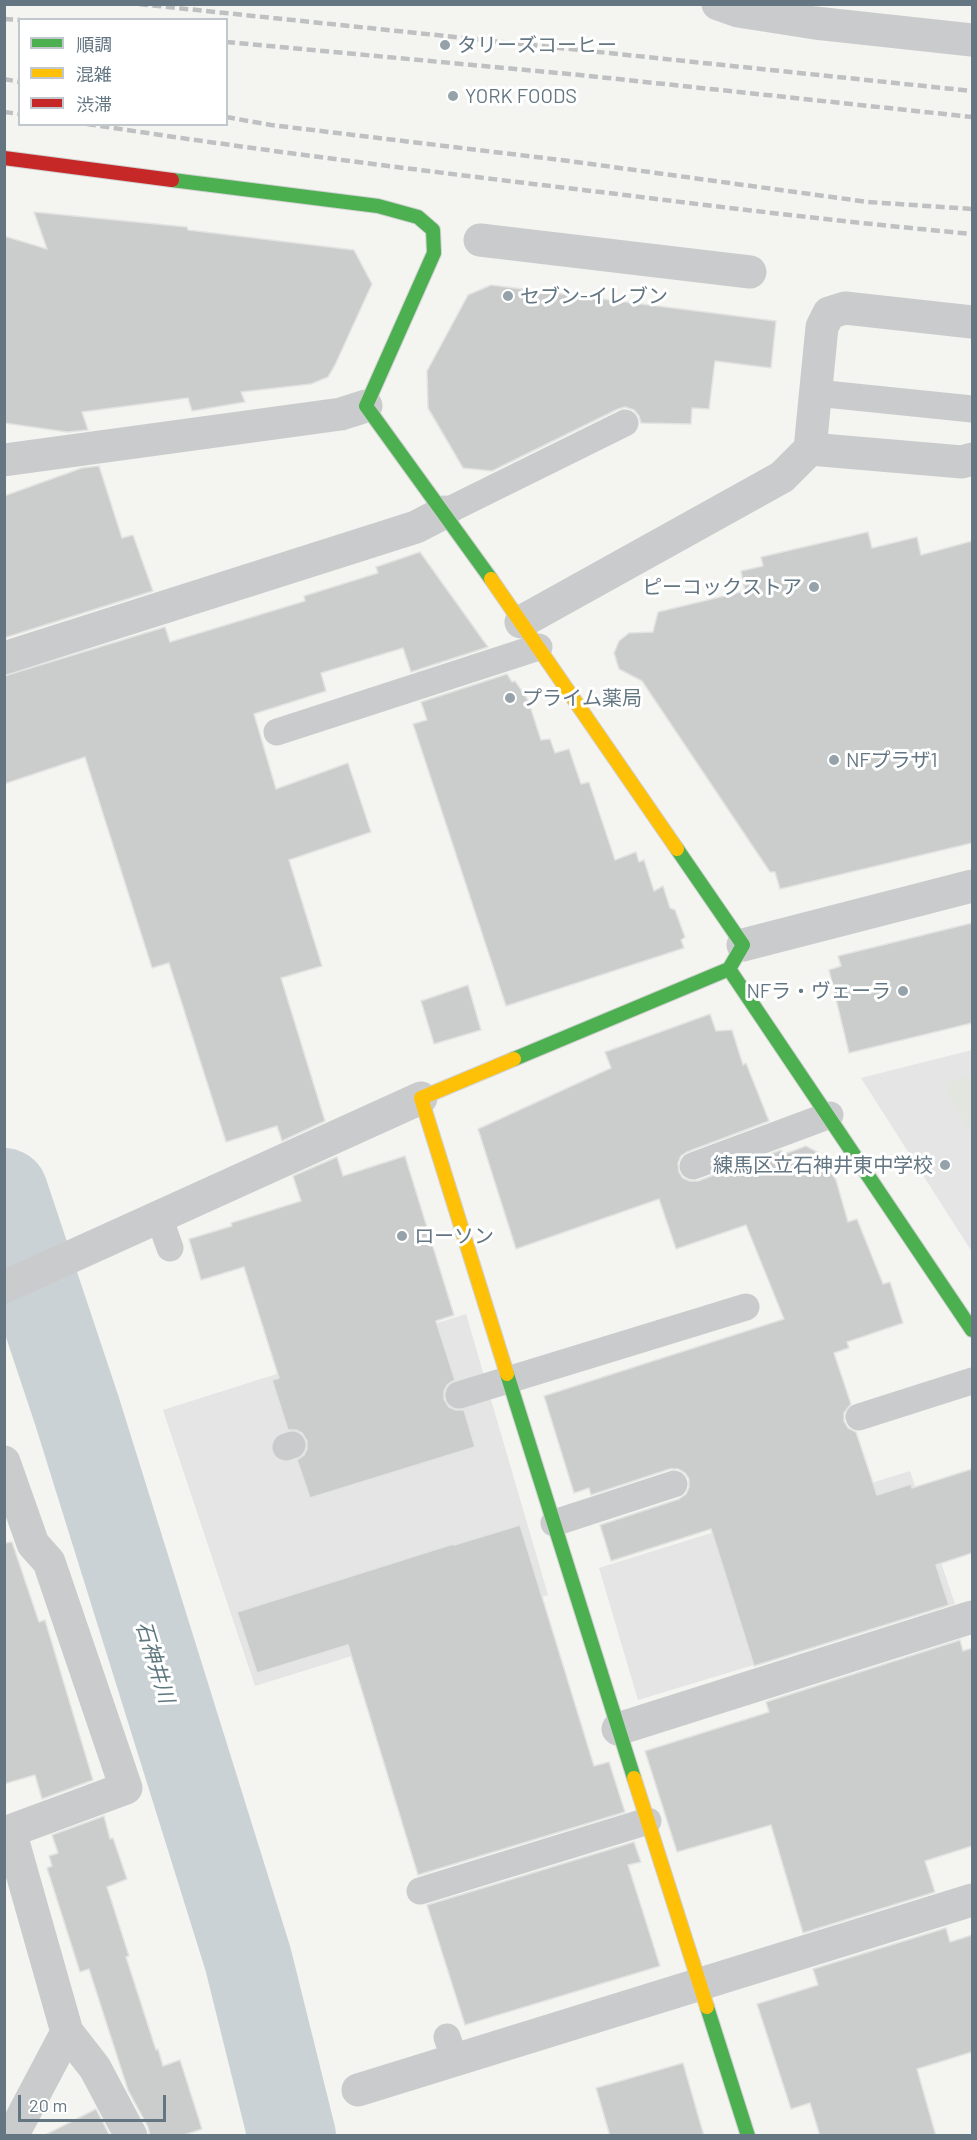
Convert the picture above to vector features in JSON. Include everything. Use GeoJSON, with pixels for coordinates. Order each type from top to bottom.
{"type":"FeatureCollection","features":[{"type":"Feature","properties":{"kind":"street"},"geometry":{"type":"LineString","coordinates":[[718,4],[738,11],[814,23],[972,40]]}},
{"type":"Feature","properties":{"kind":"street"},"geometry":{"type":"LineString","coordinates":[[4,158],[378,206],[418,217],[434,230],[434,253],[366,406],[341,414],[4,460]]}},
{"type":"Feature","properties":{"kind":"street"},"geometry":{"type":"LineString","coordinates":[[480,240],[750,272]]}},
{"type":"Feature","properties":{"kind":"street"},"geometry":{"type":"LineString","coordinates":[[530,634],[782,477],[810,449],[822,327],[830,313],[845,308],[969,325]]}},
{"type":"Feature","properties":{"kind":"street"},"geometry":{"type":"LineString","coordinates":[[366,406],[445,512],[530,634],[736,957],[830,1115],[972,1330]]}},
{"type":"Feature","properties":{"kind":"street"},"geometry":{"type":"LineString","coordinates":[[810,449],[962,462],[972,459]]}},
{"type":"Feature","properties":{"kind":"street"},"geometry":{"type":"LineString","coordinates":[[4,658],[416,527],[445,512]]}},
{"type":"Feature","properties":{"kind":"street"},"geometry":{"type":"LineString","coordinates":[[4,1287],[80,1252],[122,1224],[159,1217],[736,957],[972,886]]}},
{"type":"Feature","properties":{"kind":"street"},"geometry":{"type":"LineString","coordinates":[[421,1098],[748,2136]]}},
{"type":"Feature","properties":{"kind":"street"},"geometry":{"type":"LineString","coordinates":[[4,1462],[33,1544],[49,1562],[126,1788],[10,1831],[68,2032],[95,2068],[131,2136]]}},
{"type":"Feature","properties":{"kind":"street"},"geometry":{"type":"LineString","coordinates":[[618,1729],[972,1617]]}},
{"type":"Feature","properties":{"kind":"street"},"geometry":{"type":"LineString","coordinates":[[358,2090],[451,2049],[700,1985],[972,1900]]}},
{"type":"Feature","properties":{"kind":"street"},"geometry":{"type":"LineString","coordinates":[[12,2136],[68,2032]]}},
{"type":"Feature","properties":{"kind":"lane"},"geometry":{"type":"LineString","coordinates":[[816,393],[972,409]]}},
{"type":"Feature","properties":{"kind":"lane"},"geometry":{"type":"LineString","coordinates":[[445,512],[625,423]]}},
{"type":"Feature","properties":{"kind":"lane"},"geometry":{"type":"LineString","coordinates":[[277,732],[530,634]]}},
{"type":"Feature","properties":{"kind":"lane"},"geometry":{"type":"LineString","coordinates":[[693,1166],[830,1115]]}},
{"type":"Feature","properties":{"kind":"lane"},"geometry":{"type":"LineString","coordinates":[[159,1217],[170,1248]]}},
{"type":"Feature","properties":{"kind":"lane"},"geometry":{"type":"LineString","coordinates":[[459,1395],[746,1306]]}},
{"type":"Feature","properties":{"kind":"lane"},"geometry":{"type":"LineString","coordinates":[[859,1418],[972,1381]]}},
{"type":"Feature","properties":{"kind":"lane"},"geometry":{"type":"LineString","coordinates":[[554,1523],[674,1484]]}},
{"type":"Feature","properties":{"kind":"lane"},"geometry":{"type":"LineString","coordinates":[[420,1891],[648,1821]]}},
{"type":"Feature","properties":{"kind":"shaded area","name":"練馬区立石神井東中学校"},"geometry":{"type":"Polygon","coordinates":[[[972,1050],[972,1252],[861,1078],[972,1050]]]}},
{"type":"Feature","properties":{"kind":"shaded area"},"geometry":{"type":"Polygon","coordinates":[[[972,1075],[972,1135],[944,1083],[972,1075]]]}},
{"type":"Feature","properties":{"kind":"shaded area"},"geometry":{"type":"Polygon","coordinates":[[[466,1314],[548,1595],[255,1686],[163,1410],[466,1314]]]}},
{"type":"Feature","properties":{"kind":"shaded area"},"geometry":{"type":"Polygon","coordinates":[[[910,1471],[955,1604],[638,1700],[599,1568],[910,1471]]]}},
{"type":"Feature","properties":{"kind":"building"},"geometry":{"type":"Polygon","coordinates":[[[34,212],[187,227],[188,230],[354,250],[372,284],[328,377],[311,384],[241,392],[245,402],[192,411],[188,398],[82,412],[88,430],[67,432],[4,423],[4,236],[47,249],[34,212]]]}},
{"type":"Feature","properties":{"kind":"building"},"geometry":{"type":"Polygon","coordinates":[[[491,285],[776,321],[771,368],[715,361],[709,409],[692,408],[691,424],[641,423],[634,410],[625,407],[492,471],[463,468],[428,408],[427,371],[468,295],[491,285]]]}},
{"type":"Feature","properties":{"kind":"building"},"geometry":{"type":"Polygon","coordinates":[[[99,466],[122,538],[133,535],[153,591],[4,638],[4,496],[82,468],[99,466]]]}},
{"type":"Feature","properties":{"kind":"building","name":"NFプラザ1"},"geometry":{"type":"Polygon","coordinates":[[[868,532],[872,548],[917,537],[921,555],[972,541],[972,843],[780,889],[775,872],[770,872],[642,681],[619,669],[614,653],[619,641],[629,633],[653,632],[658,612],[745,591],[741,571],[763,566],[761,557],[868,532]]]}},
{"type":"Feature","properties":{"kind":"building"},"geometry":{"type":"Polygon","coordinates":[[[420,552],[488,647],[411,672],[403,648],[321,673],[326,691],[254,714],[276,789],[348,763],[371,832],[289,860],[322,966],[281,978],[325,1121],[282,1141],[277,1126],[226,1142],[169,963],[152,968],[85,757],[4,784],[4,676],[165,627],[170,642],[305,601],[304,596],[378,573],[376,567],[420,552]]]}},
{"type":"Feature","properties":{"kind":"building"},"geometry":{"type":"Polygon","coordinates":[[[507,674],[512,682],[515,681],[528,700],[541,740],[550,739],[555,753],[569,749],[581,784],[589,782],[615,860],[636,852],[639,862],[644,860],[654,891],[663,886],[670,908],[675,910],[685,937],[681,940],[684,948],[506,1006],[413,724],[427,720],[421,702],[507,674]]]}},
{"type":"Feature","properties":{"kind":"building","name":"NFラ・ヴェーラ"},"geometry":{"type":"Polygon","coordinates":[[[972,923],[972,1023],[849,1053],[829,970],[841,966],[838,956],[972,923]]]}},
{"type":"Feature","properties":{"kind":"building"},"geometry":{"type":"Polygon","coordinates":[[[468,985],[481,1030],[434,1044],[421,1001],[468,985]]]}},
{"type":"Feature","properties":{"kind":"building"},"geometry":{"type":"Polygon","coordinates":[[[710,1014],[716,1031],[732,1030],[743,1065],[746,1063],[769,1121],[687,1152],[681,1156],[678,1163],[679,1172],[683,1178],[698,1181],[781,1150],[782,1155],[806,1146],[819,1153],[836,1180],[848,1222],[857,1219],[883,1284],[890,1282],[903,1323],[847,1342],[849,1348],[834,1353],[851,1404],[844,1413],[844,1421],[848,1428],[856,1432],[877,1495],[911,1484],[912,1488],[972,1469],[972,1553],[936,1565],[949,1605],[754,1666],[711,1529],[611,1561],[600,1525],[679,1499],[686,1494],[689,1487],[689,1479],[685,1473],[678,1469],[670,1469],[591,1495],[589,1488],[574,1493],[544,1396],[784,1319],[746,1225],[676,1249],[659,1199],[516,1249],[478,1129],[611,1068],[605,1052],[710,1014]]]}},
{"type":"Feature","properties":{"kind":"building"},"geometry":{"type":"Polygon","coordinates":[[[405,1156],[454,1315],[436,1321],[455,1380],[447,1385],[444,1399],[449,1407],[464,1410],[475,1447],[310,1498],[297,1460],[304,1455],[307,1441],[302,1433],[288,1430],[272,1380],[279,1378],[244,1267],[201,1280],[189,1239],[301,1201],[293,1176],[337,1157],[343,1176],[405,1156]]]}},
{"type":"Feature","properties":{"kind":"building"},"geometry":{"type":"Polygon","coordinates":[[[520,1525],[594,1766],[609,1762],[625,1812],[418,1875],[348,1645],[257,1673],[237,1612],[520,1525]]]}},
{"type":"Feature","properties":{"kind":"building"},"geometry":{"type":"Polygon","coordinates":[[[12,1542],[39,1622],[45,1620],[93,1780],[42,1799],[35,1775],[4,1784],[4,1543],[12,1542]]]}},
{"type":"Feature","properties":{"kind":"building"},"geometry":{"type":"Polygon","coordinates":[[[960,1640],[963,1651],[972,1648],[972,1846],[925,1861],[935,1892],[803,1933],[771,1825],[677,1852],[645,1751],[769,1712],[766,1702],[960,1640]]]}},
{"type":"Feature","properties":{"kind":"building"},"geometry":{"type":"Polygon","coordinates":[[[104,1816],[110,1839],[113,1838],[127,1879],[107,1887],[129,1956],[126,1957],[163,2066],[180,2060],[202,2129],[181,2136],[150,2136],[148,2127],[128,2090],[89,1969],[80,1972],[47,1868],[52,1866],[49,1856],[58,1853],[52,1835],[104,1816]]]}},
{"type":"Feature","properties":{"kind":"building"},"geometry":{"type":"Polygon","coordinates":[[[634,1842],[641,1862],[628,1865],[660,1966],[465,2025],[427,1905],[634,1842]]]}},
{"type":"Feature","properties":{"kind":"building"},"geometry":{"type":"Polygon","coordinates":[[[946,1928],[950,1942],[972,1935],[972,2052],[917,2069],[936,2136],[820,2136],[810,2103],[791,2109],[757,2004],[818,1985],[813,1969],[946,1928]]]}},
{"type":"Feature","properties":{"kind":"building"},"geometry":{"type":"Polygon","coordinates":[[[683,2063],[704,2136],[610,2136],[596,2088],[683,2063]]]}},
{"type":"Feature","properties":{"kind":"building"},"geometry":{"type":"Polygon","coordinates":[[[96,2109],[110,2136],[43,2136],[96,2109]]]}},
{"type":"Feature","properties":{"kind":"waterway","name":"石神井川"},"geometry":{"type":"LineString","coordinates":[[4,1192],[77,1411],[248,1959],[292,2136]]}},
{"type":"Feature","properties":{"kind":"railway"},"geometry":{"type":"LineString","coordinates":[[139,4],[972,91]]}},
{"type":"Feature","properties":{"kind":"railway"},"geometry":{"type":"LineString","coordinates":[[4,19],[18,20]]}},
{"type":"Feature","properties":{"kind":"railway"},"geometry":{"type":"LineString","coordinates":[[228,42],[580,75],[972,117]]}},
{"type":"Feature","properties":{"kind":"railway"},"geometry":{"type":"LineString","coordinates":[[4,79],[18,82]]}},
{"type":"Feature","properties":{"kind":"railway"},"geometry":{"type":"LineString","coordinates":[[4,112],[18,114]]}},
{"type":"Feature","properties":{"kind":"railway"},"geometry":{"type":"LineString","coordinates":[[228,117],[271,125],[569,161],[868,202],[972,209]]}},
{"type":"Feature","properties":{"kind":"railway"},"geometry":{"type":"LineString","coordinates":[[101,126],[484,178],[794,216],[972,234]]}},
{"type":"Feature","properties":{"kind":"traffic: fast"},"geometry":{"type":"LineString","coordinates":[[172,180],[378,206],[418,217],[433,230],[434,253],[366,406],[491,579]]}},
{"type":"Feature","properties":{"kind":"traffic: fast"},"geometry":{"type":"LineString","coordinates":[[514,1059],[729,969],[743,945],[677,849]]}},
{"type":"Feature","properties":{"kind":"traffic: fast"},"geometry":{"type":"LineString","coordinates":[[729,969],[972,1330]]}},
{"type":"Feature","properties":{"kind":"traffic: fast"},"geometry":{"type":"LineString","coordinates":[[507,1374],[634,1778]]}},
{"type":"Feature","properties":{"kind":"traffic: fast"},"geometry":{"type":"LineString","coordinates":[[707,2007],[748,2136]]}},
{"type":"Feature","properties":{"kind":"traffic: slow"},"geometry":{"type":"LineString","coordinates":[[491,579],[677,849]]}},
{"type":"Feature","properties":{"kind":"traffic: slow"},"geometry":{"type":"LineString","coordinates":[[507,1374],[421,1098],[514,1059]]}},
{"type":"Feature","properties":{"kind":"traffic: slow"},"geometry":{"type":"LineString","coordinates":[[634,1778],[707,2007]]}},
{"type":"Feature","properties":{"kind":"traffic: jam"},"geometry":{"type":"LineString","coordinates":[[4,158],[172,180]]}},
{"type":"Feature","properties":{"kind":"place","name":"タリーズコーヒー"},"geometry":{"type":"Point","coordinates":[445,45]}},
{"type":"Feature","properties":{"kind":"place","name":"YORK FOODS"},"geometry":{"type":"Point","coordinates":[453,96]}},
{"type":"Feature","properties":{"kind":"place","name":"セブン-イレブン"},"geometry":{"type":"Point","coordinates":[508,296]}},
{"type":"Feature","properties":{"kind":"place","name":"ピーコックストア"},"geometry":{"type":"Point","coordinates":[814,587]}},
{"type":"Feature","properties":{"kind":"place","name":"プライム薬局"},"geometry":{"type":"Point","coordinates":[510,698]}},
{"type":"Feature","properties":{"kind":"place","name":"NFプラザ1"},"geometry":{"type":"Point","coordinates":[834,760]}},
{"type":"Feature","properties":{"kind":"place","name":"NFラ・ヴェーラ"},"geometry":{"type":"Point","coordinates":[903,991]}},
{"type":"Feature","properties":{"kind":"place","name":"練馬区立石神井東中学校"},"geometry":{"type":"Point","coordinates":[945,1165]}},
{"type":"Feature","properties":{"kind":"place","name":"ローソン"},"geometry":{"type":"Point","coordinates":[402,1236]}}]}
